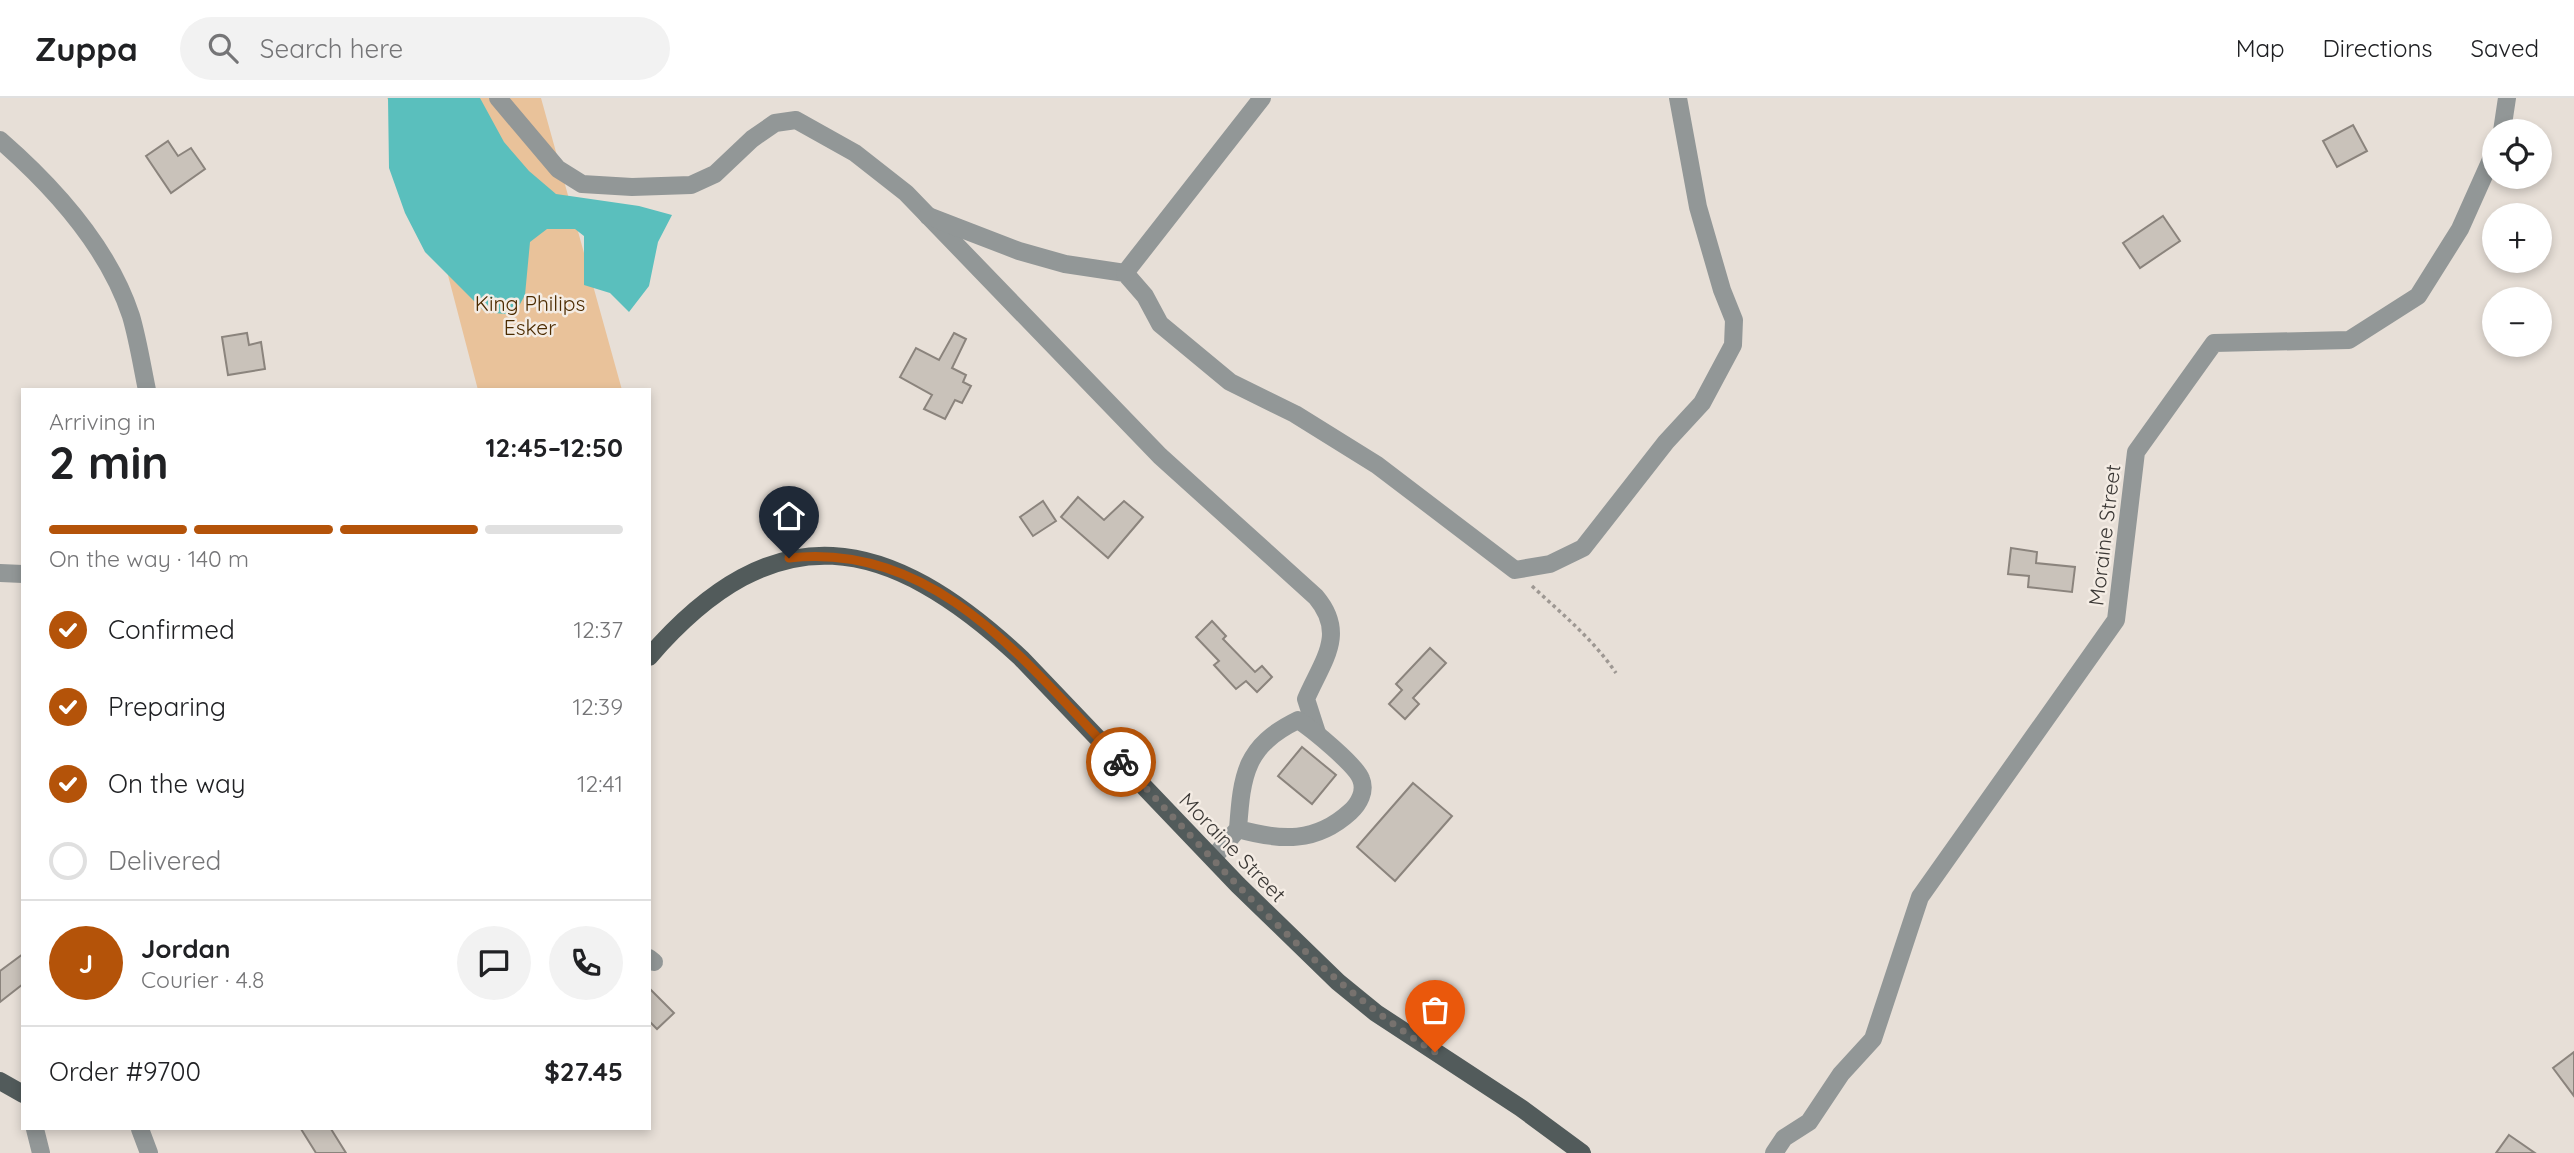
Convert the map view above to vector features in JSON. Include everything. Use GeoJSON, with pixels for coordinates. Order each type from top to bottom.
{"type":"FeatureCollection","features":[{"type":"Feature","properties":{"kind":"main road","name":"Moraine Street"},"geometry":{"type":"LineString","coordinates":[[651,655],[691,612],[713,594],[765,565],[816,555],[843,556],[891,569],[931,587],[987,626],[1284,933],[1376,1013],[1521,1108],[1582,1153]]}},
{"type":"Feature","properties":{"kind":"main road"},"geometry":{"type":"LineString","coordinates":[[0,1081],[21,1093]]}},
{"type":"Feature","properties":{"kind":"street"},"geometry":{"type":"LineString","coordinates":[[498,98],[558,169],[582,184],[632,187],[691,185],[715,174],[752,139],[775,123],[796,120],[855,153],[906,193],[1160,456],[1316,597],[1330,613],[1333,636],[1306,699],[1317,733]]}},
{"type":"Feature","properties":{"kind":"street"},"geometry":{"type":"LineString","coordinates":[[1125,273],[1262,98]]}},
{"type":"Feature","properties":{"kind":"street"},"geometry":{"type":"LineString","coordinates":[[928,216],[1019,251],[1065,264],[1125,273],[1145,296],[1160,324],[1230,382],[1295,414],[1377,465],[1515,570],[1550,564],[1583,548],[1666,442],[1702,403],[1733,345],[1734,320],[1722,290],[1698,207],[1678,98]]}},
{"type":"Feature","properties":{"kind":"street"},"geometry":{"type":"LineString","coordinates":[[2504,119],[2507,98]]}},
{"type":"Feature","properties":{"kind":"street"},"geometry":{"type":"LineString","coordinates":[[0,140],[35,171],[87,231],[131,315],[147,388]]}},
{"type":"Feature","properties":{"kind":"street","name":"Moraine Street"},"geometry":{"type":"LineString","coordinates":[[1774,1153],[1784,1138],[1809,1122],[1841,1074],[1873,1039],[1920,897],[2116,620],[2136,452],[2214,342],[2348,340],[2418,296],[2460,229],[2482,180]]}},
{"type":"Feature","properties":{"kind":"street"},"geometry":{"type":"LineString","coordinates":[[0,573],[21,574]]}},
{"type":"Feature","properties":{"kind":"street"},"geometry":{"type":"LineString","coordinates":[[1213,858],[1238,829],[1242,782],[1254,751],[1280,729],[1298,720],[1317,733],[1361,776],[1363,789],[1356,806],[1331,829],[1281,838],[1238,829]]}},
{"type":"Feature","properties":{"kind":"street"},"geometry":{"type":"LineString","coordinates":[[35,1130],[41,1153]]}},
{"type":"Feature","properties":{"kind":"street"},"geometry":{"type":"LineString","coordinates":[[140,1130],[149,1153]]}},
{"type":"Feature","properties":{"kind":"path"},"geometry":{"type":"LineString","coordinates":[[1515,570],[1573,620],[1601,651],[1616,673]]}},
{"type":"Feature","properties":{"kind":"green space","name":"King Philips Esker"},"geometry":{"type":"Polygon","coordinates":[[[387,98],[541,98],[621,388],[477,388],[415,149],[387,98]]]}},
{"type":"Feature","properties":{"kind":"water"},"geometry":{"type":"Polygon","coordinates":[[[388,98],[480,98],[504,142],[529,171],[556,194],[639,206],[672,215],[658,242],[649,286],[629,312],[610,293],[584,285],[584,236],[575,229],[547,229],[530,242],[525,295],[514,315],[485,312],[425,252],[405,213],[389,168],[388,98]]]}},
{"type":"Feature","properties":{"kind":"building"},"geometry":{"type":"Polygon","coordinates":[[[2353,125],[2367,151],[2337,167],[2323,141],[2353,125]]]}},
{"type":"Feature","properties":{"kind":"building"},"geometry":{"type":"Polygon","coordinates":[[[168,141],[178,156],[191,148],[205,169],[171,193],[146,156],[168,141]]]}},
{"type":"Feature","properties":{"kind":"building"},"geometry":{"type":"Polygon","coordinates":[[[2163,216],[2180,241],[2140,268],[2123,243],[2163,216]]]}},
{"type":"Feature","properties":{"kind":"building"},"geometry":{"type":"Polygon","coordinates":[[[247,333],[249,345],[261,342],[265,369],[228,375],[222,337],[247,333]]]}},
{"type":"Feature","properties":{"kind":"building"},"geometry":{"type":"Polygon","coordinates":[[[954,333],[966,339],[952,368],[966,375],[963,382],[971,386],[962,403],[955,400],[945,419],[924,409],[932,395],[900,377],[916,348],[939,360],[954,333]]]}},
{"type":"Feature","properties":{"kind":"building"},"geometry":{"type":"Polygon","coordinates":[[[1078,497],[1104,520],[1124,501],[1143,517],[1108,558],[1061,517],[1078,497]]]}},
{"type":"Feature","properties":{"kind":"building"},"geometry":{"type":"Polygon","coordinates":[[[1043,501],[1056,521],[1033,536],[1020,517],[1043,501]]]}},
{"type":"Feature","properties":{"kind":"building"},"geometry":{"type":"Polygon","coordinates":[[[2011,548],[2037,552],[2036,563],[2075,567],[2072,592],[2028,587],[2029,576],[2008,574],[2011,548]]]}},
{"type":"Feature","properties":{"kind":"building"},"geometry":{"type":"Polygon","coordinates":[[[1212,621],[1226,636],[1223,639],[1255,672],[1262,666],[1272,677],[1257,692],[1246,681],[1236,689],[1214,665],[1219,661],[1196,637],[1212,621]]]}},
{"type":"Feature","properties":{"kind":"building"},"geometry":{"type":"Polygon","coordinates":[[[1430,648],[1446,663],[1413,698],[1419,704],[1405,719],[1389,704],[1402,690],[1396,684],[1430,648]]]}},
{"type":"Feature","properties":{"kind":"building"},"geometry":{"type":"Polygon","coordinates":[[[1302,747],[1336,775],[1312,804],[1278,776],[1302,747]]]}},
{"type":"Feature","properties":{"kind":"building"},"geometry":{"type":"Polygon","coordinates":[[[1413,783],[1452,816],[1395,881],[1357,847],[1413,783]]]}},
{"type":"Feature","properties":{"kind":"building"},"geometry":{"type":"Polygon","coordinates":[[[21,955],[21,986],[0,1002],[0,971],[21,955]]]}},
{"type":"Feature","properties":{"kind":"building"},"geometry":{"type":"Polygon","coordinates":[[[651,990],[674,1013],[657,1029],[651,1023],[651,990]]]}},
{"type":"Feature","properties":{"kind":"building"},"geometry":{"type":"Polygon","coordinates":[[[2574,1052],[2574,1096],[2553,1068],[2574,1052]]]}},
{"type":"Feature","properties":{"kind":"building"},"geometry":{"type":"Polygon","coordinates":[[[302,1130],[332,1130],[346,1153],[316,1153],[302,1130]]]}},
{"type":"Feature","properties":{"kind":"building"},"geometry":{"type":"Polygon","coordinates":[[[2509,1135],[2535,1153],[2496,1153],[2509,1135]]]}},
{"type":"Feature","properties":{"kind":"way so far"},"geometry":{"type":"LineString","coordinates":[[1121,762],[1284,933],[1376,1013],[1435,1052]]}},
{"type":"Feature","properties":{"kind":"route"},"geometry":{"type":"LineString","coordinates":[[789,558],[843,556],[874,564],[931,587],[959,604],[1021,657],[1121,762]]}}]}
